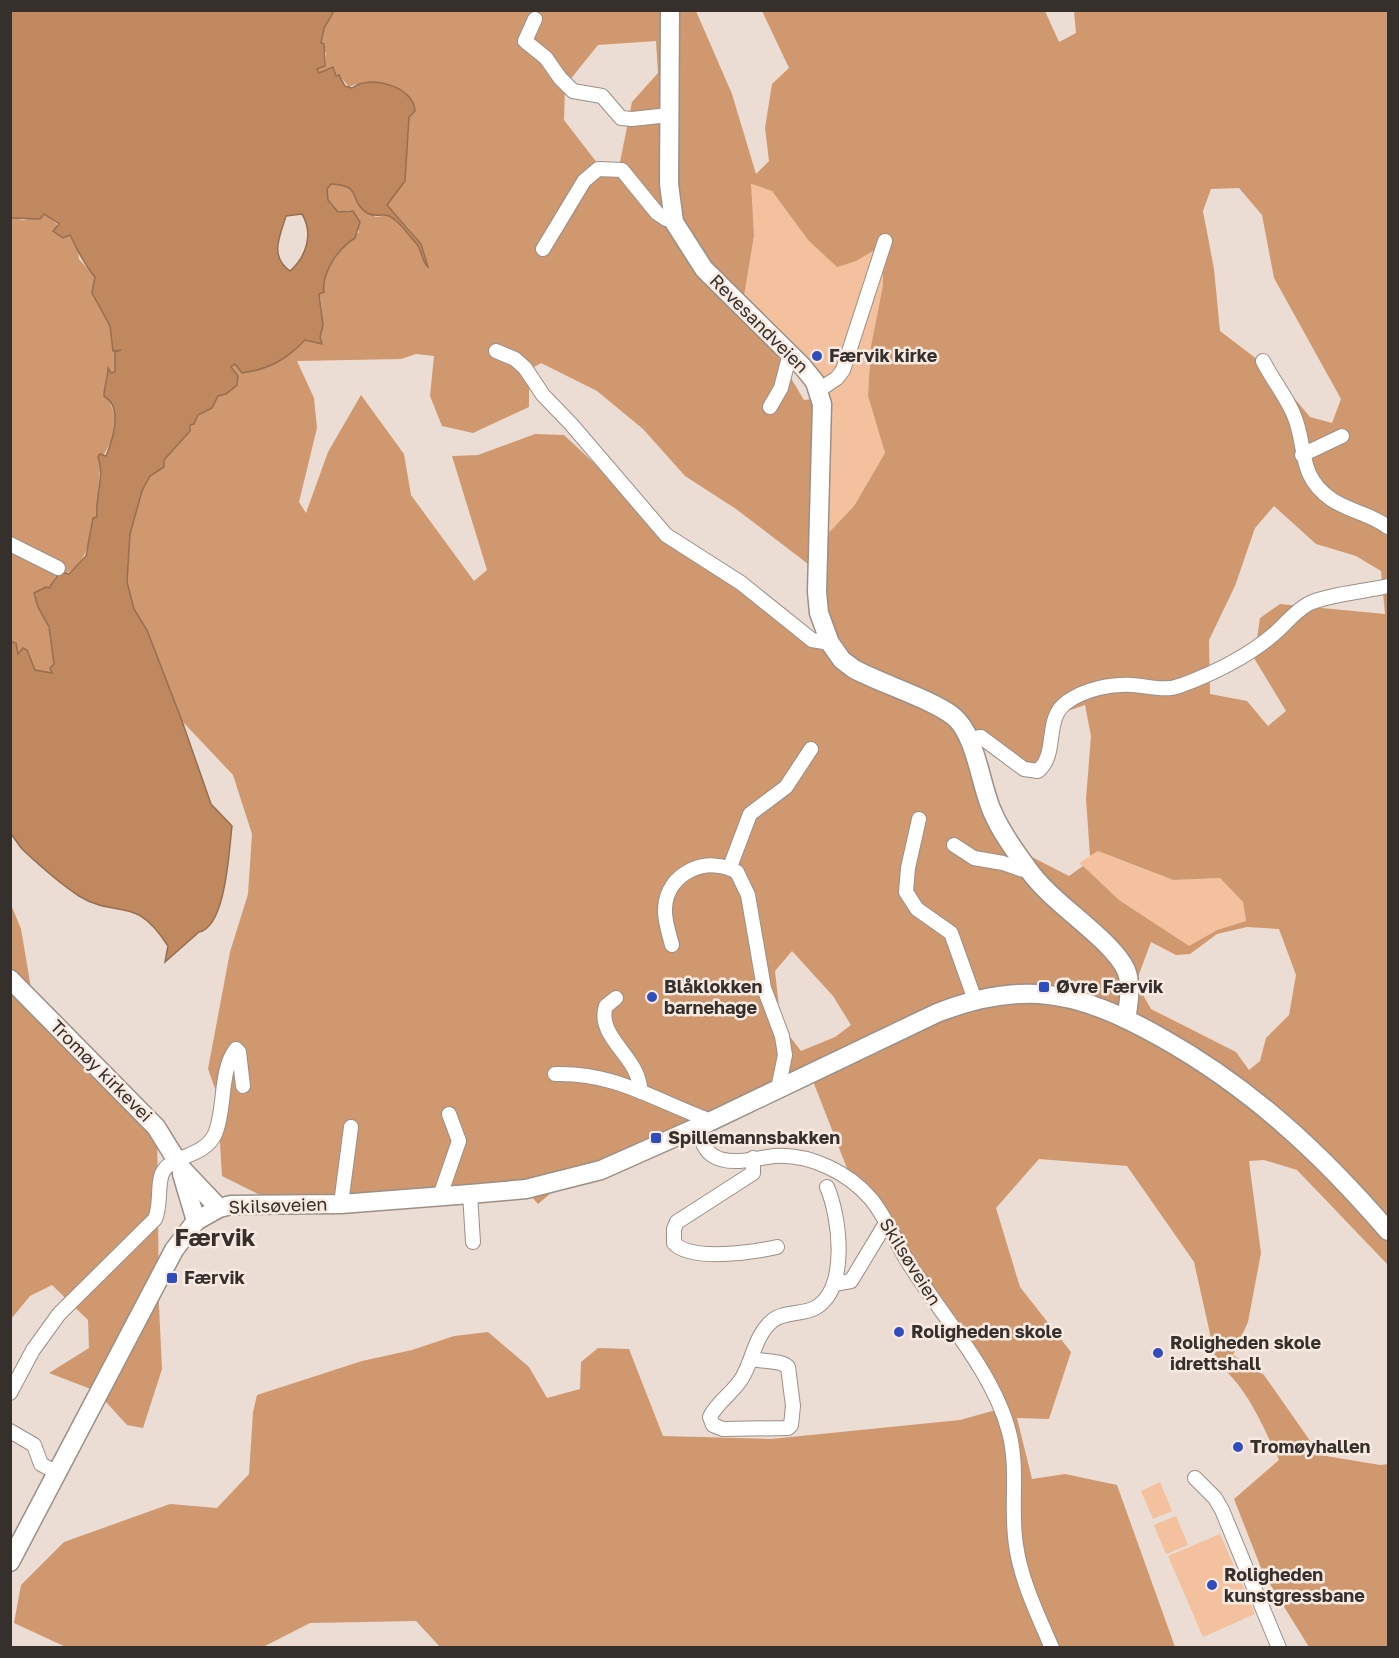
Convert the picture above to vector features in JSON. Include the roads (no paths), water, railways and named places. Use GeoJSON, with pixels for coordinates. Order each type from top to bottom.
{"type":"FeatureCollection","features":[{"type":"Feature","properties":{"kind":"main road","name":"Revesandveien"},"geometry":{"type":"LineString","coordinates":[[669,10],[669,184],[673,217],[681,237],[704,269],[790,352],[819,390],[823,424],[817,592],[819,613],[830,643],[842,660],[854,669],[953,716],[969,739],[992,813],[1027,868],[1049,894],[1100,940],[1121,963],[1129,980],[1126,1019]]}},
{"type":"Feature","properties":{"kind":"main road"},"geometry":{"type":"LineString","coordinates":[[1106,1009],[1117,993],[1121,963]]}},
{"type":"Feature","properties":{"kind":"main road","name":"Tromøy kirkevei"},"geometry":{"type":"LineString","coordinates":[[10,979],[156,1127],[180,1165],[215,1205]]}},
{"type":"Feature","properties":{"kind":"main road","name":"Skilsøveien"},"geometry":{"type":"LineString","coordinates":[[10,1562],[174,1250],[195,1217],[215,1205],[341,1204],[470,1194],[562,1181],[611,1166],[703,1125],[937,1013],[975,1000],[1000,995],[1037,994],[1070,998],[1106,1009],[1184,1050],[1248,1093],[1305,1141],[1349,1185],[1389,1231]]}},
{"type":"Feature","properties":{"kind":"main road","name":"Tromøy kirkevei"},"geometry":{"type":"LineString","coordinates":[[180,1165],[195,1217]]}},
{"type":"Feature","properties":{"kind":"street"},"geometry":{"type":"LineString","coordinates":[[536,19],[525,41],[546,58],[573,91],[602,96],[621,118],[669,114]]}},
{"type":"Feature","properties":{"kind":"street"},"geometry":{"type":"LineString","coordinates":[[543,249],[584,182],[598,169],[622,170],[657,213],[666,219],[673,217]]}},
{"type":"Feature","properties":{"kind":"street"},"geometry":{"type":"LineString","coordinates":[[819,390],[837,378],[843,370],[885,241]]}},
{"type":"Feature","properties":{"kind":"street","name":"Revesandveien"},"geometry":{"type":"LineString","coordinates":[[496,351],[515,359],[525,368],[543,395],[666,534],[741,583],[812,640],[830,643]]}},
{"type":"Feature","properties":{"kind":"street"},"geometry":{"type":"LineString","coordinates":[[770,407],[781,388],[790,352]]}},
{"type":"Feature","properties":{"kind":"street"},"geometry":{"type":"LineString","coordinates":[[1263,361],[1293,413],[1306,472],[1332,500],[1373,516],[1389,527]]}},
{"type":"Feature","properties":{"kind":"street"},"geometry":{"type":"LineString","coordinates":[[1302,455],[1342,436]]}},
{"type":"Feature","properties":{"kind":"street"},"geometry":{"type":"LineString","coordinates":[[10,544],[58,568]]}},
{"type":"Feature","properties":{"kind":"street"},"geometry":{"type":"LineString","coordinates":[[969,739],[981,737],[1024,769],[1038,771],[1044,766],[1049,755],[1052,727],[1058,709],[1070,700],[1109,686],[1163,689],[1180,686],[1251,652],[1276,633],[1296,611],[1311,602],[1389,586]]}},
{"type":"Feature","properties":{"kind":"street"},"geometry":{"type":"LineString","coordinates":[[730,867],[750,814],[786,787],[811,749]]}},
{"type":"Feature","properties":{"kind":"street"},"geometry":{"type":"LineString","coordinates":[[919,819],[908,868],[906,892],[917,909],[951,933],[975,1000]]}},
{"type":"Feature","properties":{"kind":"street"},"geometry":{"type":"LineString","coordinates":[[954,846],[974,858],[1003,863],[1023,870],[1027,868]]}},
{"type":"Feature","properties":{"kind":"street"},"geometry":{"type":"LineString","coordinates":[[672,945],[665,907],[670,886],[688,871],[701,866],[716,864],[730,867],[737,872],[748,895],[764,988],[782,1035],[785,1055],[778,1089]]}},
{"type":"Feature","properties":{"kind":"street"},"geometry":{"type":"LineString","coordinates":[[616,998],[606,1006],[604,1018],[616,1044],[636,1073],[641,1092]]}},
{"type":"Feature","properties":{"kind":"street"},"geometry":{"type":"LineString","coordinates":[[10,1393],[33,1350],[59,1314],[155,1219],[160,1203],[161,1176],[165,1169],[180,1165],[206,1146],[214,1136],[229,1064],[236,1049],[239,1052],[243,1086]]}},
{"type":"Feature","properties":{"kind":"street"},"geometry":{"type":"LineString","coordinates":[[555,1074],[602,1077],[641,1092],[703,1125]]}},
{"type":"Feature","properties":{"kind":"street"},"geometry":{"type":"LineString","coordinates":[[440,1196],[459,1141],[449,1114]]}},
{"type":"Feature","properties":{"kind":"street","name":"Skilsøveien"},"geometry":{"type":"LineString","coordinates":[[703,1125],[706,1149],[711,1155],[730,1161],[795,1157],[830,1167],[858,1186],[872,1200],[905,1257],[981,1372],[1002,1412],[1009,1432],[1016,1477],[1014,1530],[1020,1566],[1052,1647]]}},
{"type":"Feature","properties":{"kind":"street"},"geometry":{"type":"LineString","coordinates":[[341,1204],[351,1127]]}},
{"type":"Feature","properties":{"kind":"street"},"geometry":{"type":"LineString","coordinates":[[753,1158],[753,1173],[748,1179],[717,1195],[677,1222],[674,1229],[674,1243],[684,1251],[735,1255],[777,1247]]}},
{"type":"Feature","properties":{"kind":"street"},"geometry":{"type":"LineString","coordinates":[[751,1358],[761,1362],[781,1362],[788,1367],[793,1406],[791,1425],[776,1430],[717,1428],[710,1417],[714,1409],[732,1391],[751,1358],[759,1337],[769,1323],[775,1318],[818,1306],[834,1284],[837,1224],[833,1202],[827,1187]]}},
{"type":"Feature","properties":{"kind":"street"},"geometry":{"type":"LineString","coordinates":[[470,1194],[473,1242]]}},
{"type":"Feature","properties":{"kind":"street"},"geometry":{"type":"LineString","coordinates":[[834,1284],[850,1281],[886,1223]]}},
{"type":"Feature","properties":{"kind":"street"},"geometry":{"type":"LineString","coordinates":[[10,1431],[34,1445],[41,1464],[57,1473]]}},
{"type":"Feature","properties":{"kind":"street"},"geometry":{"type":"LineString","coordinates":[[1195,1478],[1215,1498],[1222,1510],[1279,1647]]}},
{"type":"Feature","properties":{"kind":"place","name":"Færvik kirke"},"geometry":{"type":"Point","coordinates":[817,356]}},
{"type":"Feature","properties":{"kind":"place","name":"Øvre Færvik"},"geometry":{"type":"Point","coordinates":[1044,987]}},
{"type":"Feature","properties":{"kind":"place","name":"Blåklokken barnehage"},"geometry":{"type":"Point","coordinates":[652,997]}},
{"type":"Feature","properties":{"kind":"place","name":"Spillemannsbakken"},"geometry":{"type":"Point","coordinates":[656,1138]}},
{"type":"Feature","properties":{"kind":"place","name":"Færvik"},"geometry":{"type":"Point","coordinates":[172,1278]}},
{"type":"Feature","properties":{"kind":"place","name":"Roligheden skole"},"geometry":{"type":"Point","coordinates":[899,1332]}},
{"type":"Feature","properties":{"kind":"place","name":"Roligheden skole idrettshall"},"geometry":{"type":"Point","coordinates":[1158,1353]}},
{"type":"Feature","properties":{"kind":"place","name":"Tromøyhallen"},"geometry":{"type":"Point","coordinates":[1238,1447]}},
{"type":"Feature","properties":{"kind":"place","name":"Roligheden kunstgressbane"},"geometry":{"type":"Point","coordinates":[1212,1585]}},
{"type":"Feature","properties":{"kind":"district","name":"Færvik"},"geometry":{"type":"Point","coordinates":[215,1238]}}]}
